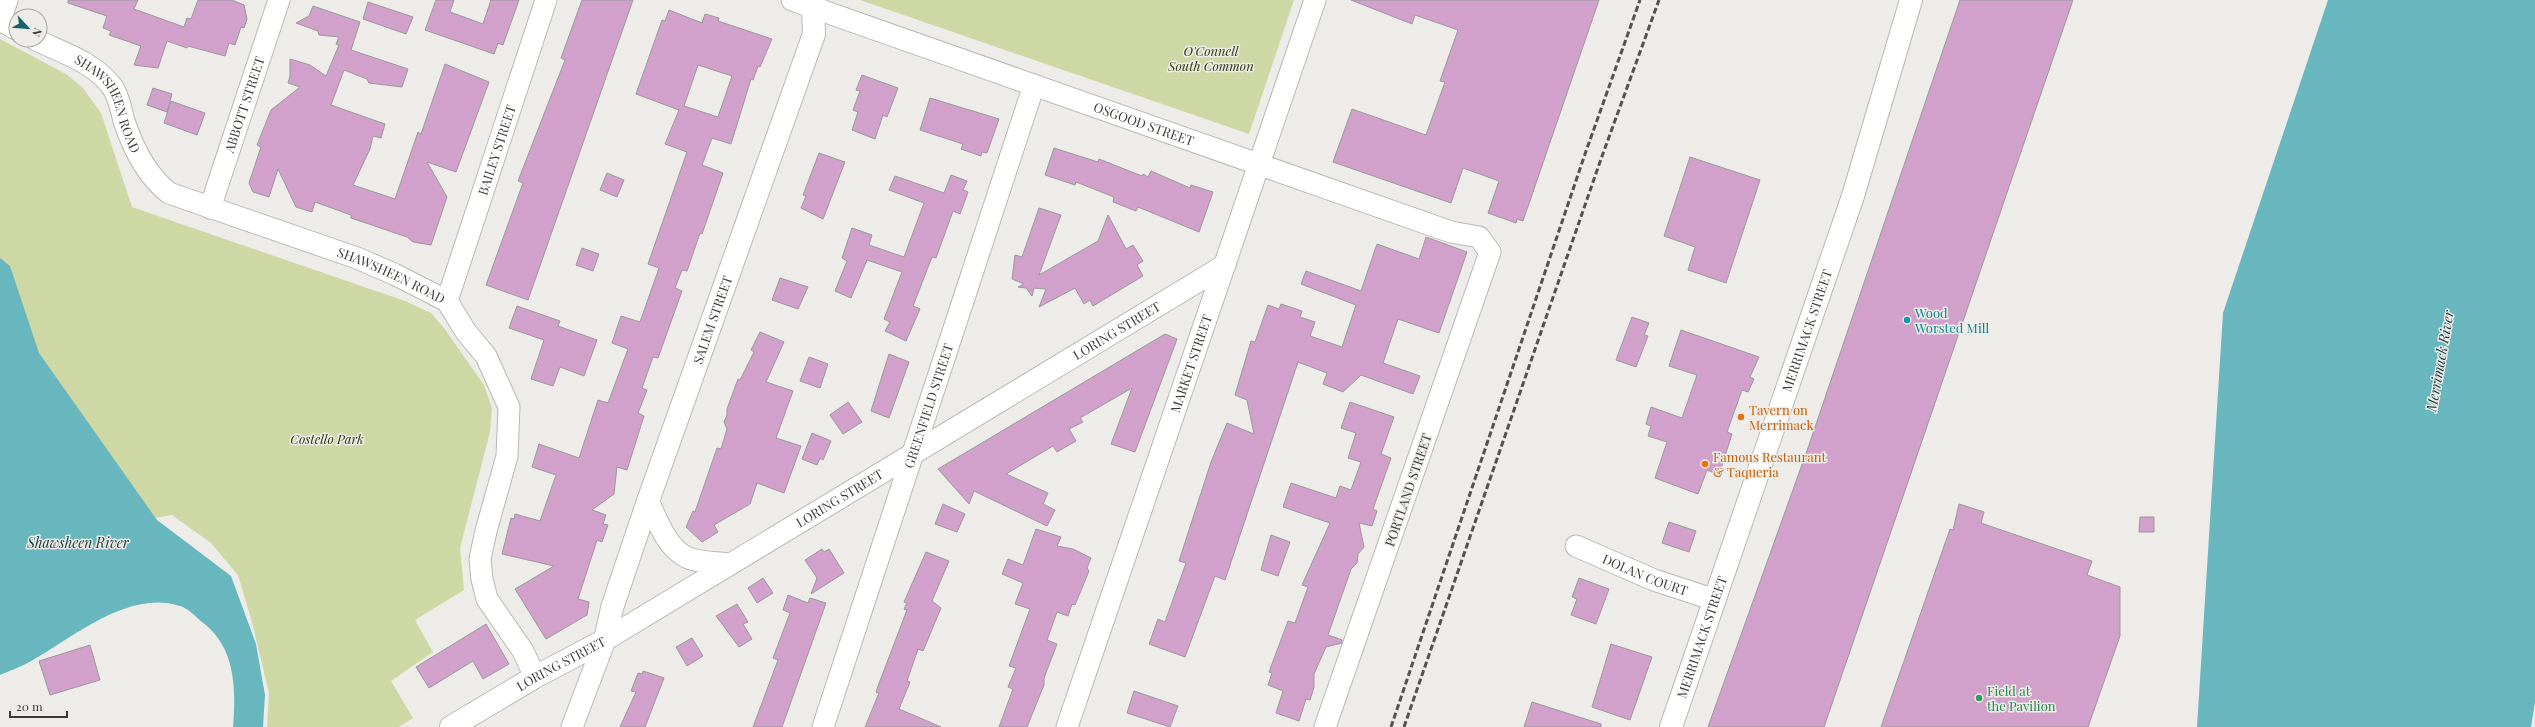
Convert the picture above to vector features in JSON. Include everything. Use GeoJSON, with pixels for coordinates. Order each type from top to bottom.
{"type":"FeatureCollection","features":[{"type":"Feature","properties":{"kind":"main road","name":"MERRIMACK STREET"},"geometry":{"type":"LineString","coordinates":[[1671,727],[1853,196],[1911,0]]}},
{"type":"Feature","properties":{"kind":"main road","name":"SALEM STREET"},"geometry":{"type":"LineString","coordinates":[[605,640],[612,608],[648,501],[814,34],[814,4]]}},
{"type":"Feature","properties":{"kind":"main road","name":"LORING STREET"},"geometry":{"type":"LineString","coordinates":[[451,727],[535,677],[605,640]]}},
{"type":"Feature","properties":{"kind":"street"},"geometry":{"type":"LineString","coordinates":[[0,20],[7,0]]}},
{"type":"Feature","properties":{"kind":"street","name":"ABBOTT STREET"},"geometry":{"type":"LineString","coordinates":[[210,208],[279,0]]}},
{"type":"Feature","properties":{"kind":"street","name":"BAILEY STREET"},"geometry":{"type":"LineString","coordinates":[[447,301],[546,0]]}},
{"type":"Feature","properties":{"kind":"street","name":"OSGOOD STREET"},"geometry":{"type":"LineString","coordinates":[[792,0],[814,4],[1034,85],[1451,232],[1479,237],[1490,252]]}},
{"type":"Feature","properties":{"kind":"street","name":"MARKET STREET"},"geometry":{"type":"LineString","coordinates":[[1067,727],[1315,0]]}},
{"type":"Feature","properties":{"kind":"street","name":"SHAWSHEEN ROAD"},"geometry":{"type":"LineString","coordinates":[[48,45],[77,58],[106,80],[118,102],[128,132],[153,181],[168,193],[357,258],[394,274],[447,301],[466,332],[486,356],[509,407],[507,456],[486,531],[480,565],[487,599],[522,651],[535,677]]}},
{"type":"Feature","properties":{"kind":"street","name":"GREENFIELD STREET"},"geometry":{"type":"LineString","coordinates":[[824,727],[1034,85]]}},
{"type":"Feature","properties":{"kind":"street","name":"PORTLAND STREET"},"geometry":{"type":"LineString","coordinates":[[1325,727],[1490,252]]}},
{"type":"Feature","properties":{"kind":"street","name":"LORING STREET"},"geometry":{"type":"LineString","coordinates":[[605,640],[913,452],[1225,265]]}},
{"type":"Feature","properties":{"kind":"street"},"geometry":{"type":"LineString","coordinates":[[648,501],[664,532],[675,548],[686,557],[729,564]]}},
{"type":"Feature","properties":{"kind":"street","name":"DOLAN COURT"},"geometry":{"type":"LineString","coordinates":[[1576,546],[1654,580],[1715,600]]}},
{"type":"Feature","properties":{"kind":"street"},"geometry":{"type":"LineString","coordinates":[[572,727],[605,640]]}},
{"type":"Feature","properties":{"kind":"green space","name":"O'Connell South Common"},"geometry":{"type":"Polygon","coordinates":[[[860,0],[1294,0],[1249,134],[860,0]]]}},
{"type":"Feature","properties":{"kind":"green space","name":"Costello Park"},"geometry":{"type":"Polygon","coordinates":[[[0,39],[8,43],[8,48],[17,48],[66,74],[83,88],[101,113],[132,207],[405,301],[431,313],[444,328],[484,385],[492,408],[490,432],[460,548],[464,590],[415,620],[433,652],[391,681],[413,718],[399,727],[267,727],[269,693],[252,622],[238,575],[211,543],[172,515],[133,522],[0,591],[0,39]]]}},
{"type":"Feature","properties":{"kind":"water","name":"Merrimack River"},"geometry":{"type":"Polygon","coordinates":[[[2328,0],[2535,0],[2535,702],[2531,727],[2197,727],[2223,313],[2328,0]]]}},
{"type":"Feature","properties":{"kind":"water","name":"Shawsheen River"},"geometry":{"type":"Polygon","coordinates":[[[0,258],[10,266],[39,353],[157,520],[231,576],[256,644],[265,695],[263,727],[233,727],[233,684],[228,656],[222,644],[213,632],[189,611],[180,606],[161,602],[142,604],[122,609],[84,628],[29,662],[0,675],[0,258]]]}},
{"type":"Feature","properties":{"kind":"building"},"geometry":{"type":"Polygon","coordinates":[[[68,0],[138,0],[134,9],[184,27],[187,18],[191,19],[198,0],[232,0],[244,5],[247,19],[244,28],[241,27],[235,45],[229,43],[225,56],[188,46],[187,48],[167,41],[158,68],[134,65],[141,46],[109,35],[111,31],[103,28],[107,16],[68,3],[68,0]]]}},
{"type":"Feature","properties":{"kind":"building"},"geometry":{"type":"Polygon","coordinates":[[[436,0],[454,0],[450,12],[483,24],[491,0],[519,0],[503,45],[498,43],[494,54],[425,30],[436,0]]]}},
{"type":"Feature","properties":{"kind":"building"},"geometry":{"type":"Polygon","coordinates":[[[582,0],[633,0],[528,300],[486,285],[523,183],[518,181],[565,60],[561,58],[582,0]]]}},
{"type":"Feature","properties":{"kind":"building"},"geometry":{"type":"Polygon","coordinates":[[[1351,0],[1599,0],[1523,221],[1517,219],[1516,223],[1488,213],[1499,181],[1463,168],[1451,203],[1333,162],[1352,109],[1426,135],[1445,82],[1440,81],[1458,30],[1415,15],[1412,24],[1351,0]]]}},
{"type":"Feature","properties":{"kind":"building","name":"Wood Worsted Mill"},"geometry":{"type":"Polygon","coordinates":[[[1960,0],[2073,0],[1824,727],[1708,727],[1809,445],[1960,0]]]}},
{"type":"Feature","properties":{"kind":"building"},"geometry":{"type":"Polygon","coordinates":[[[368,2],[413,17],[406,34],[363,19],[368,2]]]}},
{"type":"Feature","properties":{"kind":"building"},"geometry":{"type":"Polygon","coordinates":[[[313,6],[360,22],[351,50],[408,69],[402,87],[369,83],[367,79],[344,70],[331,105],[385,124],[381,138],[373,136],[370,149],[353,185],[395,199],[418,132],[421,134],[445,64],[489,82],[456,172],[427,162],[447,197],[431,245],[413,242],[407,237],[351,218],[351,215],[315,202],[312,212],[296,207],[278,169],[269,197],[253,192],[249,183],[261,147],[257,145],[271,110],[300,87],[288,83],[290,76],[290,59],[310,65],[326,76],[339,45],[336,44],[339,37],[319,35],[318,31],[296,23],[309,16],[313,6]]]}},
{"type":"Feature","properties":{"kind":"building"},"geometry":{"type":"Polygon","coordinates":[[[669,10],[702,23],[705,14],[719,18],[718,21],[772,39],[760,67],[758,66],[753,80],[751,79],[731,144],[712,138],[702,165],[723,173],[702,234],[700,233],[687,271],[682,270],[675,288],[682,291],[658,358],[653,357],[642,388],[647,390],[638,413],[644,416],[627,470],[617,467],[614,494],[592,510],[606,515],[603,524],[608,525],[602,542],[597,540],[578,599],[589,602],[587,615],[546,639],[515,589],[554,566],[502,554],[511,518],[514,519],[515,514],[540,521],[556,475],[532,467],[539,444],[579,458],[598,400],[608,403],[628,349],[612,343],[621,316],[640,322],[659,268],[648,264],[687,152],[665,144],[679,110],[636,94],[662,20],[665,21],[669,10]],[[698,65],[684,106],[718,117],[732,76],[698,65]]]}},
{"type":"Feature","properties":{"kind":"building"},"geometry":{"type":"Polygon","coordinates":[[[862,75],[898,88],[887,117],[883,115],[875,139],[852,130],[858,112],[853,110],[860,91],[856,90],[862,75]]]}},
{"type":"Feature","properties":{"kind":"building"},"geometry":{"type":"Polygon","coordinates":[[[153,88],[172,94],[167,112],[147,105],[153,88]]]}},
{"type":"Feature","properties":{"kind":"building"},"geometry":{"type":"Polygon","coordinates":[[[930,98],[999,119],[987,153],[982,152],[981,156],[961,149],[963,144],[920,130],[930,98]]]}},
{"type":"Feature","properties":{"kind":"building"},"geometry":{"type":"Polygon","coordinates":[[[171,101],[205,113],[197,135],[164,123],[171,101]]]}},
{"type":"Feature","properties":{"kind":"building"},"geometry":{"type":"Polygon","coordinates":[[[1054,148],[1098,162],[1099,159],[1142,176],[1143,174],[1148,177],[1151,171],[1190,188],[1191,185],[1213,192],[1199,232],[1138,207],[1136,211],[1113,202],[1114,197],[1076,182],[1075,185],[1045,175],[1054,148]]]}},
{"type":"Feature","properties":{"kind":"building"},"geometry":{"type":"Polygon","coordinates":[[[819,153],[845,162],[823,219],[801,208],[806,196],[803,195],[819,153]]]}},
{"type":"Feature","properties":{"kind":"building"},"geometry":{"type":"Polygon","coordinates":[[[1690,157],[1760,180],[1726,283],[1688,270],[1695,247],[1664,236],[1690,157]]]}},
{"type":"Feature","properties":{"kind":"building"},"geometry":{"type":"Polygon","coordinates":[[[607,173],[624,180],[617,197],[600,190],[607,173]]]}},
{"type":"Feature","properties":{"kind":"building"},"geometry":{"type":"Polygon","coordinates":[[[951,175],[967,181],[963,190],[968,192],[960,214],[953,211],[936,258],[932,257],[913,306],[920,309],[906,341],[885,331],[890,322],[884,319],[902,272],[867,260],[851,298],[835,291],[847,261],[842,258],[852,228],[872,235],[869,245],[904,257],[924,203],[889,190],[895,176],[944,193],[951,175]]]}},
{"type":"Feature","properties":{"kind":"building"},"geometry":{"type":"Polygon","coordinates":[[[1039,208],[1061,215],[1039,275],[1098,241],[1108,215],[1126,249],[1133,245],[1143,261],[1137,265],[1143,276],[1093,306],[1090,300],[1084,304],[1075,288],[1039,307],[1046,289],[1034,288],[1032,296],[1026,288],[1018,287],[1024,284],[1012,279],[1015,255],[1022,257],[1039,208]]]}},
{"type":"Feature","properties":{"kind":"building"},"geometry":{"type":"Polygon","coordinates":[[[1426,237],[1467,252],[1439,333],[1398,319],[1383,363],[1420,376],[1413,394],[1361,375],[1343,392],[1323,384],[1327,373],[1298,362],[1225,580],[1215,576],[1185,657],[1149,644],[1158,619],[1165,622],[1186,563],[1179,561],[1211,462],[1227,423],[1254,434],[1247,400],[1235,395],[1251,341],[1255,342],[1268,305],[1279,309],[1281,304],[1302,311],[1300,317],[1315,322],[1310,336],[1342,347],[1356,305],[1301,284],[1306,271],[1361,291],[1377,244],[1419,259],[1426,237]]]}},
{"type":"Feature","properties":{"kind":"building"},"geometry":{"type":"Polygon","coordinates":[[[582,248],[599,254],[593,271],[576,265],[582,248]]]}},
{"type":"Feature","properties":{"kind":"building"},"geometry":{"type":"Polygon","coordinates":[[[780,278],[808,287],[798,309],[772,300],[780,278]]]}},
{"type":"Feature","properties":{"kind":"building"},"geometry":{"type":"Polygon","coordinates":[[[517,306],[560,321],[558,326],[597,340],[584,376],[560,367],[553,386],[531,379],[544,340],[509,328],[517,306]]]}},
{"type":"Feature","properties":{"kind":"building"},"geometry":{"type":"Polygon","coordinates":[[[1632,317],[1649,323],[1644,335],[1648,336],[1636,367],[1616,360],[1632,317]]]}},
{"type":"Feature","properties":{"kind":"building"},"geometry":{"type":"Polygon","coordinates":[[[1681,330],[1759,357],[1750,377],[1754,379],[1748,392],[1742,390],[1727,432],[1732,434],[1719,475],[1707,470],[1698,494],[1655,478],[1667,442],[1648,436],[1651,426],[1646,424],[1651,407],[1682,418],[1697,375],[1669,366],[1681,330]]]}},
{"type":"Feature","properties":{"kind":"building"},"geometry":{"type":"Polygon","coordinates":[[[760,332],[784,342],[766,382],[793,391],[776,438],[801,446],[784,493],[757,483],[750,504],[714,525],[718,532],[702,542],[686,527],[693,511],[695,512],[717,448],[721,449],[727,429],[724,422],[727,415],[727,409],[738,379],[740,380],[754,352],[751,350],[760,332]]]}},
{"type":"Feature","properties":{"kind":"building"},"geometry":{"type":"Polygon","coordinates":[[[1165,334],[1177,339],[1135,452],[1111,444],[1132,388],[1080,418],[1083,422],[1069,429],[1076,441],[1057,452],[1053,446],[1006,474],[1048,493],[1043,504],[1055,510],[1047,526],[974,491],[969,504],[938,469],[1165,334]]]}},
{"type":"Feature","properties":{"kind":"building"},"geometry":{"type":"Polygon","coordinates":[[[889,354],[909,362],[889,418],[871,411],[889,354]]]}},
{"type":"Feature","properties":{"kind":"building"},"geometry":{"type":"Polygon","coordinates":[[[809,357],[828,364],[820,388],[800,381],[809,357]]]}},
{"type":"Feature","properties":{"kind":"building"},"geometry":{"type":"Polygon","coordinates":[[[848,402],[862,422],[843,434],[830,415],[848,402]]]}},
{"type":"Feature","properties":{"kind":"building"},"geometry":{"type":"Polygon","coordinates":[[[1350,402],[1394,417],[1381,454],[1391,458],[1373,509],[1377,511],[1372,526],[1359,523],[1364,547],[1358,554],[1357,563],[1351,569],[1328,635],[1342,640],[1342,643],[1326,647],[1314,674],[1314,687],[1310,700],[1306,699],[1299,721],[1276,713],[1283,691],[1268,685],[1272,673],[1269,672],[1288,621],[1295,623],[1308,587],[1302,585],[1330,523],[1283,507],[1291,483],[1336,498],[1340,486],[1351,490],[1361,462],[1348,458],[1356,433],[1341,428],[1350,402]]]}},
{"type":"Feature","properties":{"kind":"building"},"geometry":{"type":"Polygon","coordinates":[[[812,433],[831,441],[823,460],[820,458],[817,465],[802,459],[812,433]]]}},
{"type":"Feature","properties":{"kind":"building"},"geometry":{"type":"Polygon","coordinates":[[[943,504],[965,514],[957,532],[935,524],[943,504]]]}},
{"type":"Feature","properties":{"kind":"building"},"geometry":{"type":"Polygon","coordinates":[[[1959,504],[1984,512],[1981,523],[2092,561],[2087,575],[2120,587],[2120,636],[2088,727],[1881,727],[1950,529],[1953,530],[1959,504]]]}},
{"type":"Feature","properties":{"kind":"building"},"geometry":{"type":"Polygon","coordinates":[[[2140,517],[2154,517],[2154,532],[2139,532],[2140,517]]]}},
{"type":"Feature","properties":{"kind":"building"},"geometry":{"type":"Polygon","coordinates":[[[1669,522],[1696,531],[1689,552],[1662,543],[1669,522]]]}},
{"type":"Feature","properties":{"kind":"building"},"geometry":{"type":"Polygon","coordinates":[[[1036,529],[1061,537],[1057,546],[1073,549],[1091,558],[1087,568],[1089,571],[1075,605],[1072,604],[1068,616],[1057,612],[1047,640],[1057,644],[1044,678],[1044,685],[1027,727],[999,727],[1013,689],[1008,687],[1016,668],[1009,666],[1030,609],[1015,604],[1023,583],[1002,574],[1008,559],[1023,565],[1036,529]]]}},
{"type":"Feature","properties":{"kind":"building"},"geometry":{"type":"Polygon","coordinates":[[[1271,535],[1290,542],[1278,576],[1261,570],[1271,535]]]}},
{"type":"Feature","properties":{"kind":"building"},"geometry":{"type":"Polygon","coordinates":[[[822,549],[824,552],[829,549],[844,573],[811,594],[817,578],[805,560],[822,549]]]}},
{"type":"Feature","properties":{"kind":"building"},"geometry":{"type":"Polygon","coordinates":[[[926,552],[949,561],[932,601],[941,608],[923,651],[918,649],[907,681],[910,682],[899,709],[941,727],[865,727],[879,693],[876,692],[878,686],[907,610],[904,609],[907,603],[904,602],[926,552]]]}},
{"type":"Feature","properties":{"kind":"building"},"geometry":{"type":"Polygon","coordinates":[[[763,578],[773,593],[757,603],[748,588],[763,578]]]}},
{"type":"Feature","properties":{"kind":"building"},"geometry":{"type":"Polygon","coordinates":[[[1579,578],[1609,589],[1596,624],[1571,615],[1577,599],[1572,597],[1579,578]]]}},
{"type":"Feature","properties":{"kind":"building"},"geometry":{"type":"Polygon","coordinates":[[[788,595],[808,603],[810,598],[826,603],[782,727],[753,727],[778,660],[773,658],[790,613],[783,610],[788,595]]]}},
{"type":"Feature","properties":{"kind":"building"},"geometry":{"type":"Polygon","coordinates":[[[737,604],[748,622],[743,624],[752,639],[739,647],[716,616],[737,604]]]}},
{"type":"Feature","properties":{"kind":"building"},"geometry":{"type":"Polygon","coordinates":[[[486,624],[509,664],[483,679],[473,661],[429,688],[416,667],[486,624]]]}},
{"type":"Feature","properties":{"kind":"building"},"geometry":{"type":"Polygon","coordinates":[[[692,638],[703,656],[687,666],[676,647],[692,638]]]}},
{"type":"Feature","properties":{"kind":"building"},"geometry":{"type":"Polygon","coordinates":[[[1611,644],[1652,657],[1630,720],[1592,707],[1611,644]]]}},
{"type":"Feature","properties":{"kind":"building"},"geometry":{"type":"Polygon","coordinates":[[[90,645],[100,680],[50,695],[39,661],[90,645]]]}},
{"type":"Feature","properties":{"kind":"building"},"geometry":{"type":"Polygon","coordinates":[[[643,671],[664,678],[645,727],[620,727],[636,692],[631,691],[638,673],[642,674],[643,671]]]}},
{"type":"Feature","properties":{"kind":"building"},"geometry":{"type":"Polygon","coordinates":[[[1134,691],[1178,706],[1170,727],[1127,713],[1134,691]]]}},
{"type":"Feature","properties":{"kind":"building"},"geometry":{"type":"Polygon","coordinates":[[[1532,702],[1601,724],[1601,727],[1524,727],[1532,702]]]}},
{"type":"Feature","properties":{"kind":"railway"},"geometry":{"type":"LineString","coordinates":[[1391,727],[1585,154],[1640,0]]}},
{"type":"Feature","properties":{"kind":"railway"},"geometry":{"type":"LineString","coordinates":[[1404,727],[1601,159],[1659,0]]}},
{"type":"Feature","properties":{"kind":"place","name":"Wood Worsted Mill"},"geometry":{"type":"Point","coordinates":[1907,320]}},
{"type":"Feature","properties":{"kind":"place","name":"Tavern on Merrimack"},"geometry":{"type":"Point","coordinates":[1741,417]}},
{"type":"Feature","properties":{"kind":"place","name":"Famous Restaurant & Taqueria"},"geometry":{"type":"Point","coordinates":[1705,464]}},
{"type":"Feature","properties":{"kind":"place","name":"Field at the Pavilion"},"geometry":{"type":"Point","coordinates":[1979,698]}}]}
